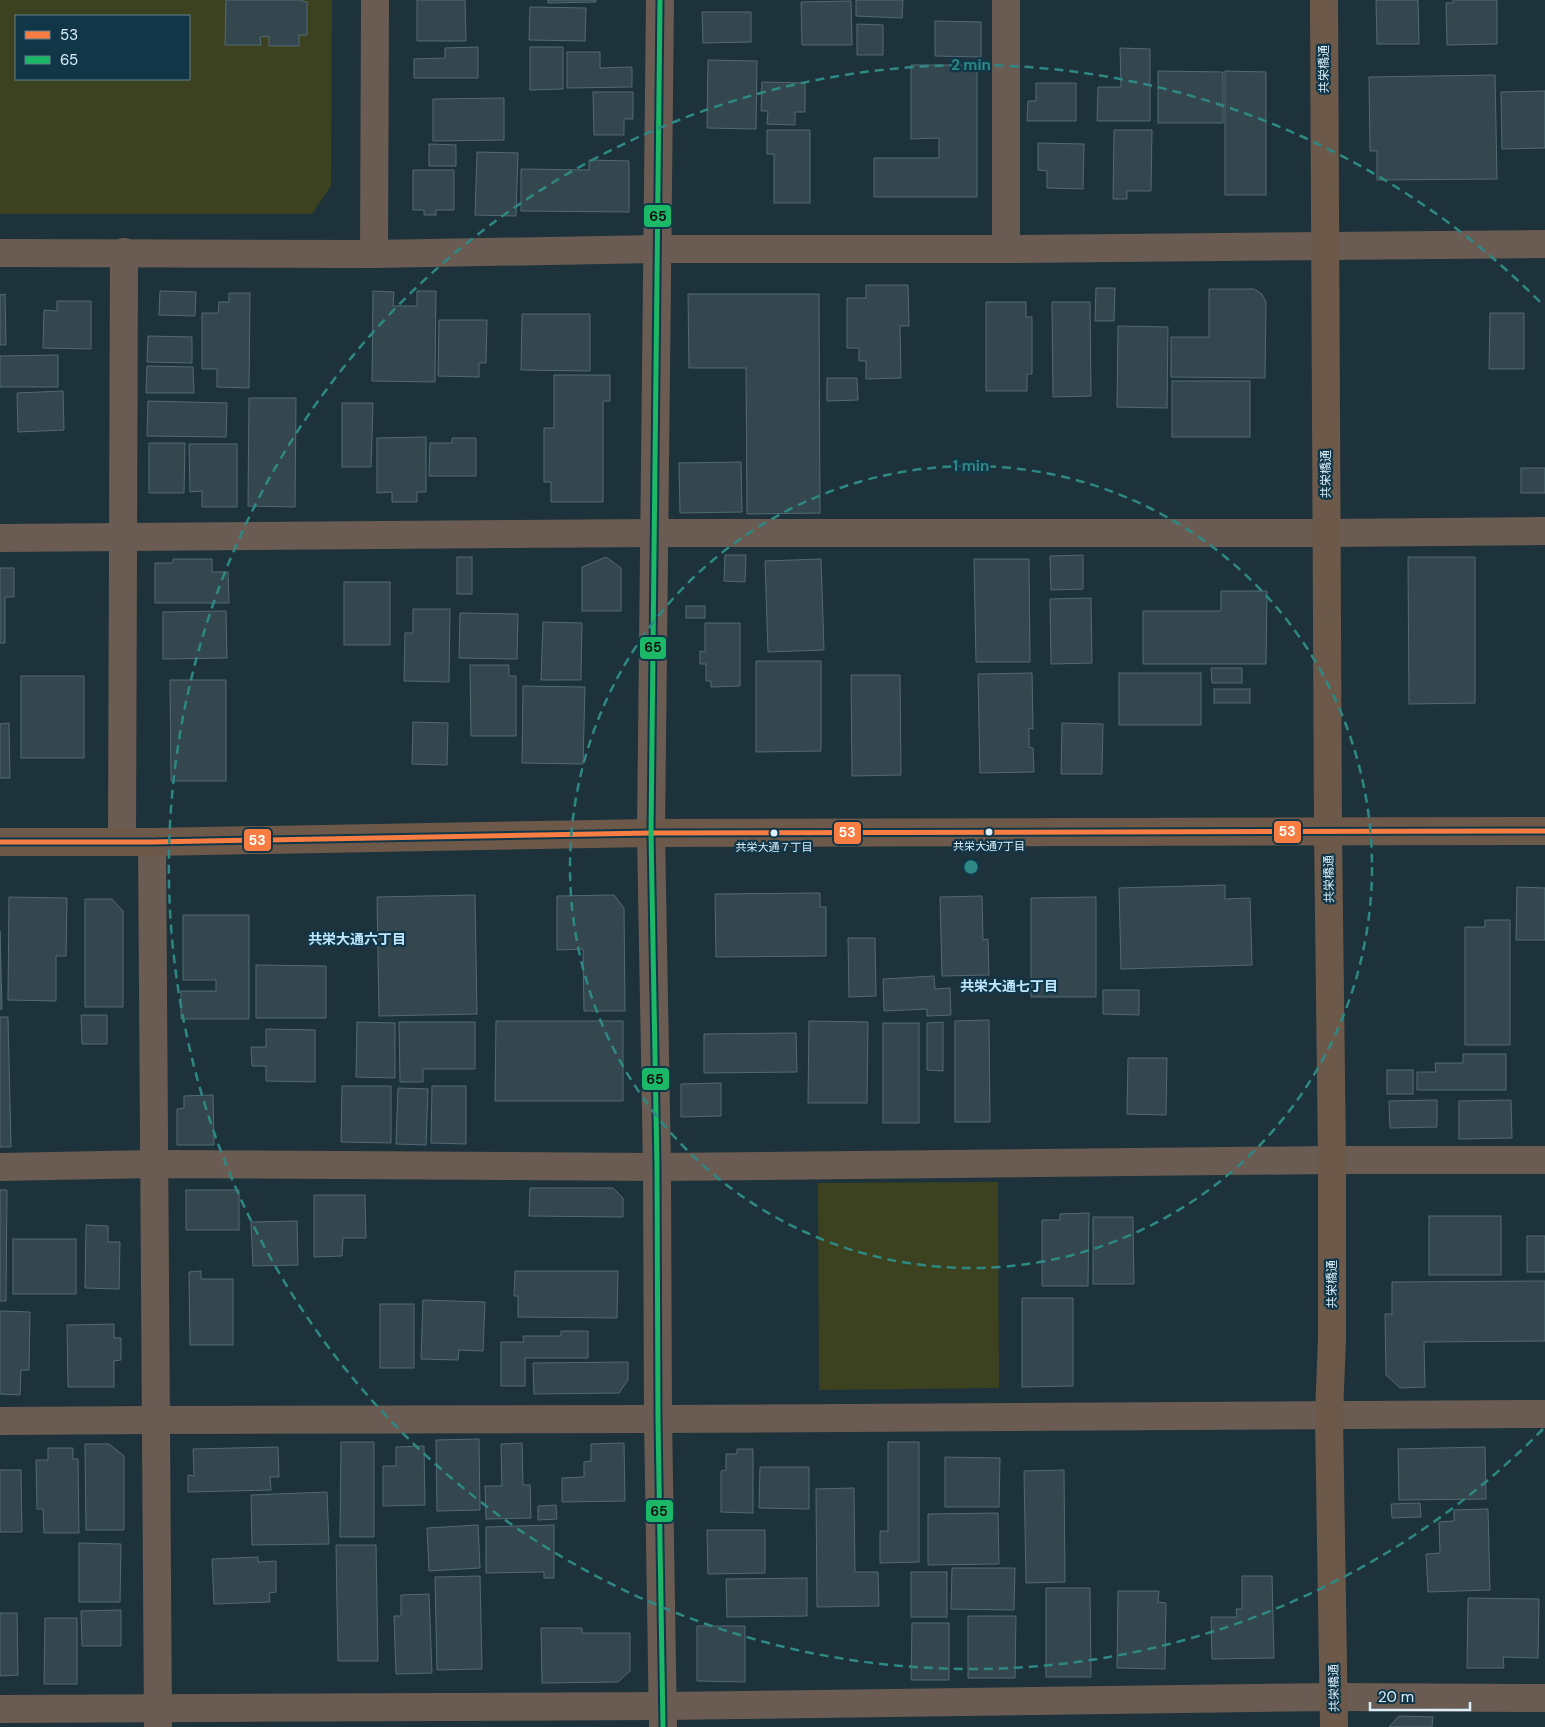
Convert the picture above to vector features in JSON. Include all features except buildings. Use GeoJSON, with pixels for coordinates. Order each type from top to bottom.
{"type":"FeatureCollection","features":[{"type":"Feature","properties":{"kind":"street"},"geometry":{"type":"LineString","coordinates":[[374,254],[375,0]]}},
{"type":"Feature","properties":{"kind":"street"},"geometry":{"type":"LineString","coordinates":[[660,0],[651,833],[663,1717]]}},
{"type":"Feature","properties":{"kind":"street"},"geometry":{"type":"LineString","coordinates":[[1006,0],[1006,250]]}},
{"type":"Feature","properties":{"kind":"street","name":"共栄橋通"},"geometry":{"type":"LineString","coordinates":[[1324,0],[1328,832],[1332,1160],[1332,1338],[1329,1415],[1334,1727]]}},
{"type":"Feature","properties":{"kind":"street"},"geometry":{"type":"LineString","coordinates":[[0,253],[374,254],[657,249],[1006,250],[1545,244]]}},
{"type":"Feature","properties":{"kind":"street"},"geometry":{"type":"LineString","coordinates":[[122,841],[124,252]]}},
{"type":"Feature","properties":{"kind":"street"},"geometry":{"type":"LineString","coordinates":[[0,538],[654,533],[1327,533],[1545,531]]}},
{"type":"Feature","properties":{"kind":"street"},"geometry":{"type":"LineString","coordinates":[[0,842],[152,842],[651,833],[1545,831]]}},
{"type":"Feature","properties":{"kind":"street"},"geometry":{"type":"LineString","coordinates":[[152,842],[158,1718]]}},
{"type":"Feature","properties":{"kind":"street"},"geometry":{"type":"LineString","coordinates":[[0,1167],[155,1164],[657,1167],[1332,1160],[1545,1160]]}},
{"type":"Feature","properties":{"kind":"street"},"geometry":{"type":"LineString","coordinates":[[0,1421],[1545,1414]]}},
{"type":"Feature","properties":{"kind":"street"},"geometry":{"type":"LineString","coordinates":[[0,1709],[158,1718],[663,1717],[1334,1697],[1545,1698]]}},
{"type":"Feature","properties":{"kind":"green space"},"geometry":{"type":"Polygon","coordinates":[[[0,0],[332,0],[331,186],[312,214],[0,214],[0,0]]]}},
{"type":"Feature","properties":{"kind":"green space"},"geometry":{"type":"Polygon","coordinates":[[[998,1182],[999,1388],[819,1390],[818,1183],[998,1182]]]}},
{"type":"Feature","properties":{"kind":"transit line","name":"65"},"geometry":{"type":"LineString","coordinates":[[660,0],[651,833],[657,1167],[658,1419],[663,1727]]}},
{"type":"Feature","properties":{"kind":"transit line","name":"53"},"geometry":{"type":"LineString","coordinates":[[0,842],[152,842],[651,833],[1545,831]]}},
{"type":"Feature","properties":{"kind":"place","name":"共栄大通7丁目"},"geometry":{"type":"Point","coordinates":[989,832]}},
{"type":"Feature","properties":{"kind":"place","name":"共栄大通７丁目"},"geometry":{"type":"Point","coordinates":[774,833]}},
{"type":"Feature","properties":{"kind":"district","name":"共栄大通六丁目"},"geometry":{"type":"Point","coordinates":[357,939]}},
{"type":"Feature","properties":{"kind":"district","name":"共栄大通七丁目"},"geometry":{"type":"Point","coordinates":[1009,986]}}]}
